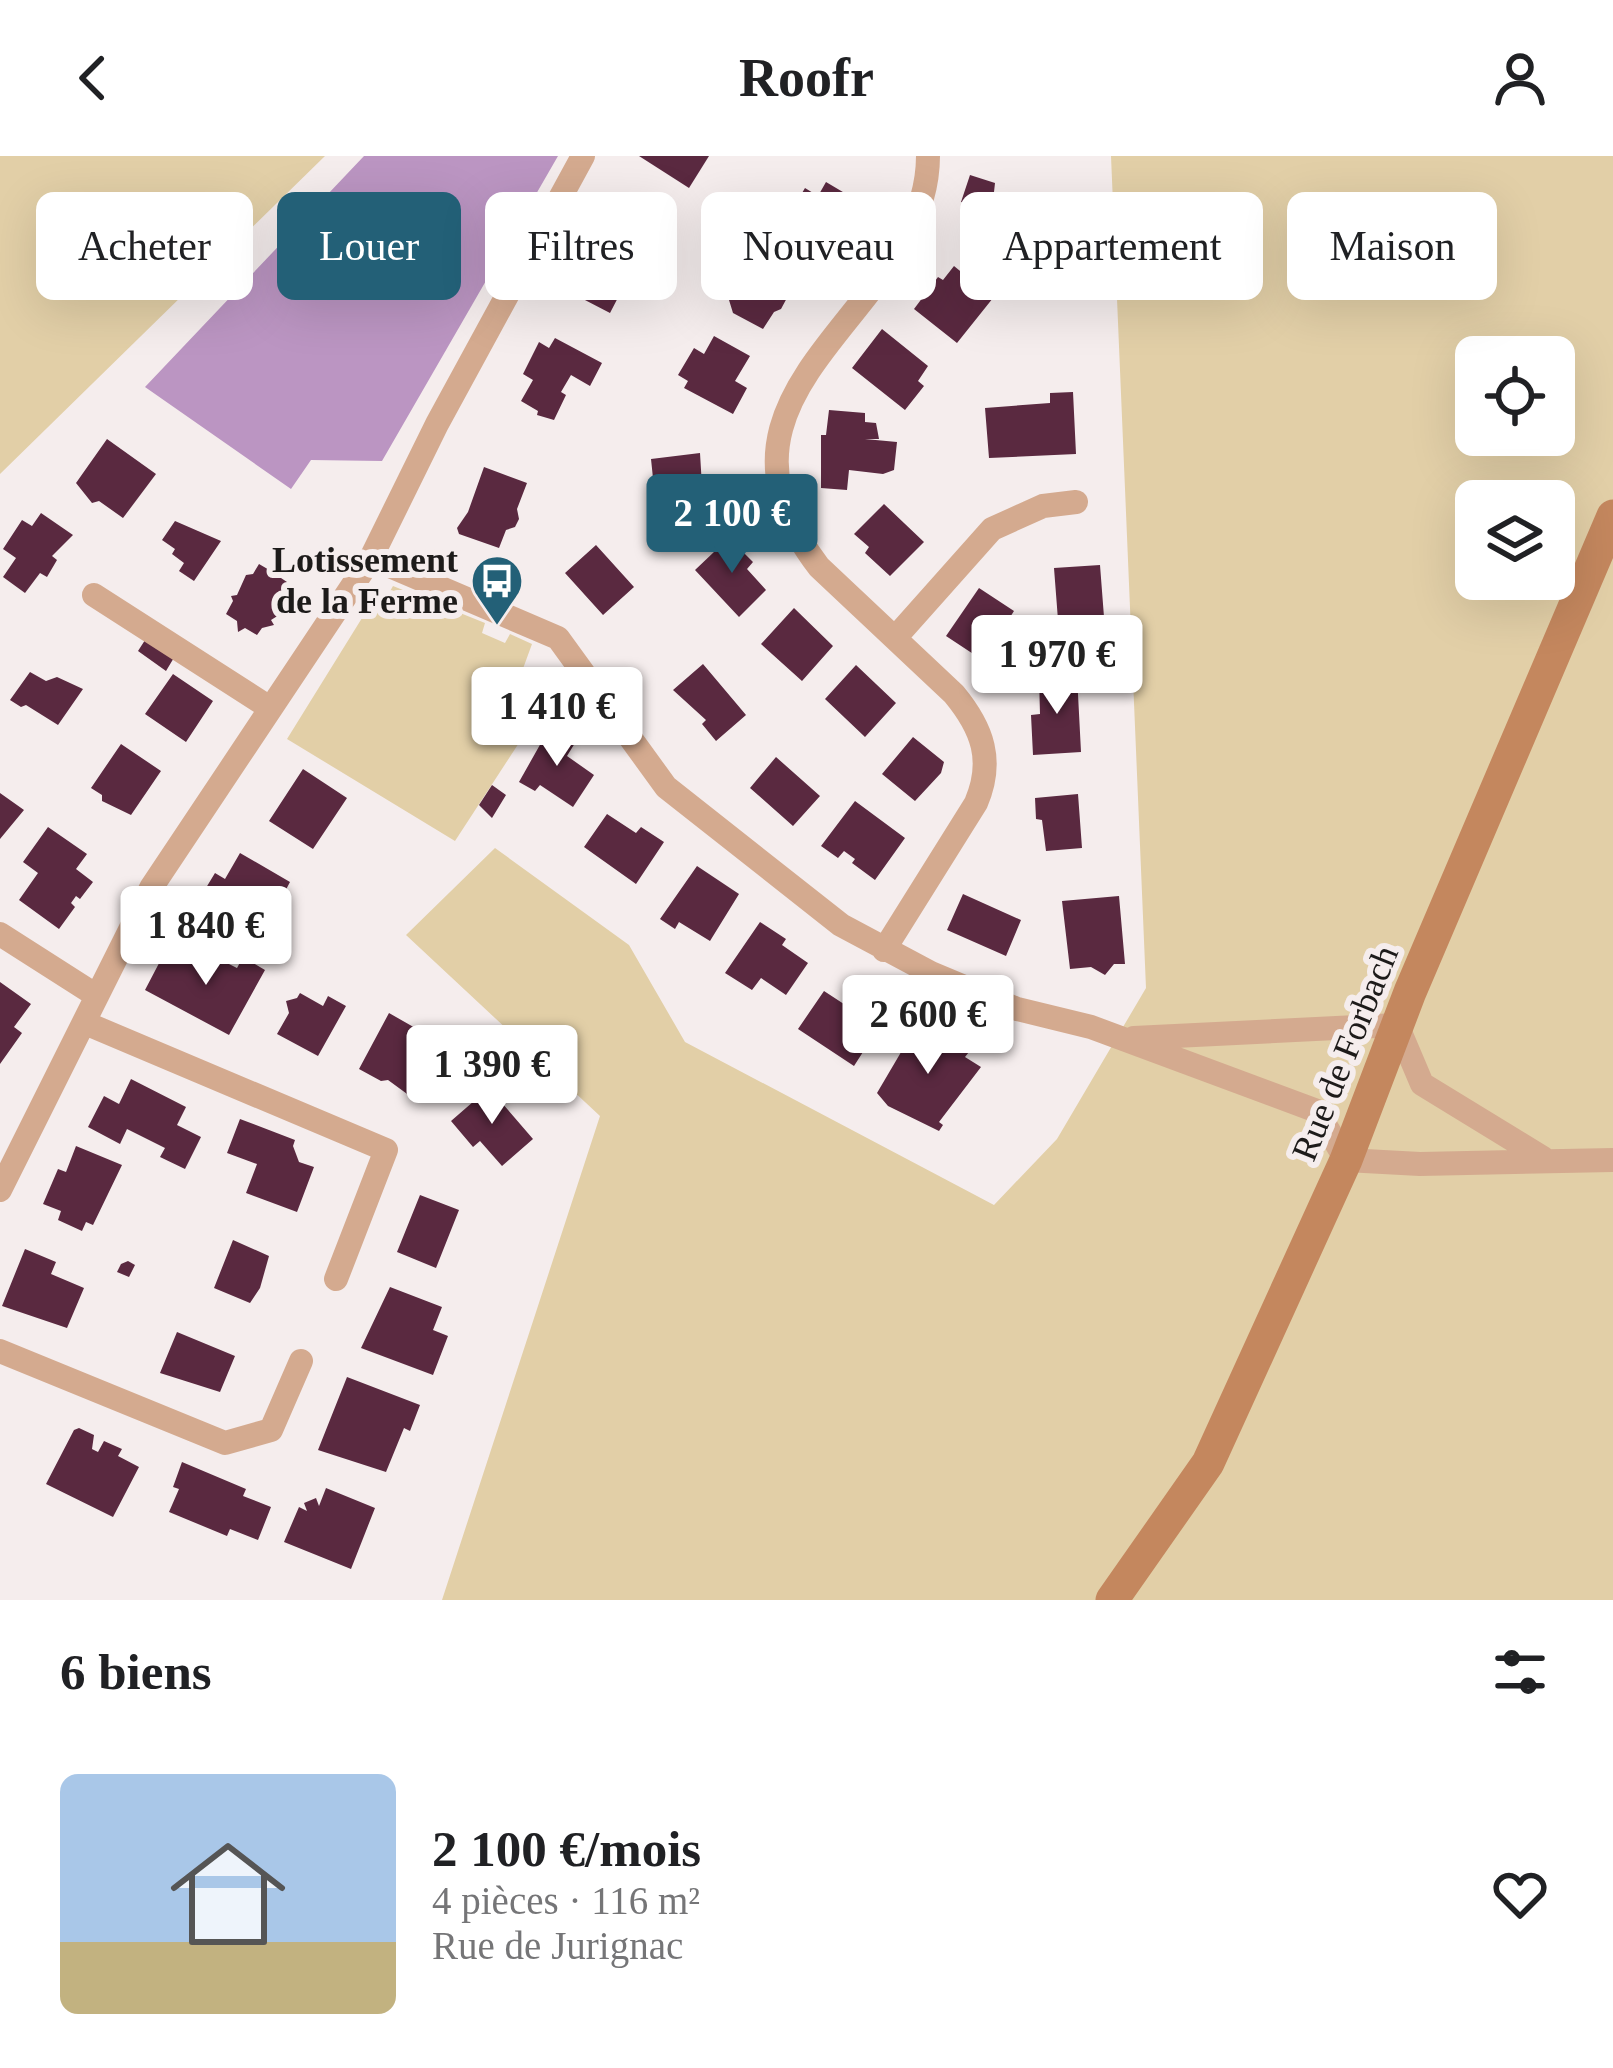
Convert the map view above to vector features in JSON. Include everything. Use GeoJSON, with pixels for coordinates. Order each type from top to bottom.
{"type":"FeatureCollection","features":[{"type":"Feature","properties":{"kind":"main road","name":"Rue de Forbach"},"geometry":{"type":"LineString","coordinates":[[1112,1600],[1208,1463],[1346,1160],[1397,1025],[1613,516]]}},
{"type":"Feature","properties":{"kind":"street"},"geometry":{"type":"LineString","coordinates":[[0,1190],[151,888],[371,558],[436,424],[583,156]]}},
{"type":"Feature","properties":{"kind":"street"},"geometry":{"type":"LineString","coordinates":[[884,950],[976,803],[986,779],[986,754],[973,717],[801,544],[783,497],[779,436],[791,399],[813,363],[899,250],[917,218],[928,179],[928,156]]}},
{"type":"Feature","properties":{"kind":"street"},"geometry":{"type":"LineString","coordinates":[[896,638],[992,529],[1043,506],[1076,502]]}},
{"type":"Feature","properties":{"kind":"street"},"geometry":{"type":"LineString","coordinates":[[371,558],[559,638],[667,787],[841,925],[884,950],[1017,1009],[1091,1027],[1317,1111],[1346,1160],[1420,1164],[1613,1160]]}},
{"type":"Feature","properties":{"kind":"street"},"geometry":{"type":"LineString","coordinates":[[94,595],[270,708]]}},
{"type":"Feature","properties":{"kind":"street"},"geometry":{"type":"LineString","coordinates":[[0,934],[98,996]]}},
{"type":"Feature","properties":{"kind":"street"},"geometry":{"type":"LineString","coordinates":[[85,1023],[386,1150],[336,1279]]}},
{"type":"Feature","properties":{"kind":"street"},"geometry":{"type":"LineString","coordinates":[[1122,1039],[1397,1025],[1422,1084],[1545,1160]]}},
{"type":"Feature","properties":{"kind":"street"},"geometry":{"type":"LineString","coordinates":[[0,1351],[225,1443],[271,1430],[301,1361]]}},
{"type":"Feature","properties":{"kind":"shaded area"},"geometry":{"type":"Polygon","coordinates":[[[0,156],[325,156],[288,192],[277,192],[277,203],[253,226],[253,192],[36,192],[36,300],[178,300],[0,474],[0,156]]]}},
{"type":"Feature","properties":{"kind":"shaded area"},"geometry":{"type":"Polygon","coordinates":[[[364,156],[558,156],[537,192],[485,192],[485,283],[382,461],[311,460],[291,489],[145,387],[227,300],[253,300],[253,273],[277,248],[277,300],[461,300],[461,192],[330,192],[364,156]]]}},
{"type":"Feature","properties":{"kind":"shaded area"},"geometry":{"type":"Polygon","coordinates":[[[1111,156],[1613,156],[1613,1600],[442,1600],[600,1116],[406,935],[495,848],[629,945],[685,1042],[994,1205],[1057,1139],[1146,988],[1117,300],[1263,300],[1263,192],[1113,192],[1111,156]]]}},
{"type":"Feature","properties":{"kind":"shaded area"},"geometry":{"type":"Polygon","coordinates":[[[393,586],[485,623],[482,633],[505,643],[510,634],[532,644],[517,685],[545,703],[455,841],[287,739],[380,589],[389,593],[393,586]]]}},
{"type":"Feature","properties":{"kind":"building"},"geometry":{"type":"Polygon","coordinates":[[[639,156],[709,156],[689,188],[639,156]]]}},
{"type":"Feature","properties":{"kind":"building"},"geometry":{"type":"Polygon","coordinates":[[[970,175],[995,183],[994,192],[964,192],[970,175]]]}},
{"type":"Feature","properties":{"kind":"building"},"geometry":{"type":"Polygon","coordinates":[[[826,182],[843,192],[820,192],[826,182]]]}},
{"type":"Feature","properties":{"kind":"building"},"geometry":{"type":"Polygon","coordinates":[[[954,266],[960,271],[960,300],[991,300],[957,343],[914,309],[921,300],[936,300],[936,280],[943,280],[954,266]]]}},
{"type":"Feature","properties":{"kind":"building"},"geometry":{"type":"Polygon","coordinates":[[[585,300],[617,300],[610,313],[585,300]]]}},
{"type":"Feature","properties":{"kind":"building"},"geometry":{"type":"Polygon","coordinates":[[[729,300],[786,300],[763,329],[733,313],[729,300]]]}},
{"type":"Feature","properties":{"kind":"building"},"geometry":{"type":"Polygon","coordinates":[[[882,329],[928,366],[918,381],[924,386],[905,410],[852,368],[882,329]]]}},
{"type":"Feature","properties":{"kind":"building"},"geometry":{"type":"Polygon","coordinates":[[[714,336],[750,356],[735,381],[747,388],[733,414],[684,388],[688,381],[678,375],[694,348],[704,354],[714,336]]]}},
{"type":"Feature","properties":{"kind":"building"},"geometry":{"type":"Polygon","coordinates":[[[555,338],[602,363],[590,386],[571,375],[554,420],[537,415],[538,411],[521,401],[533,380],[523,374],[539,342],[549,348],[555,338]]]}},
{"type":"Feature","properties":{"kind":"building"},"geometry":{"type":"Polygon","coordinates":[[[1073,392],[1076,454],[989,458],[985,408],[1050,403],[1050,393],[1073,392]]]}},
{"type":"Feature","properties":{"kind":"building"},"geometry":{"type":"Polygon","coordinates":[[[829,410],[865,413],[865,422],[876,423],[879,439],[865,439],[897,442],[894,470],[883,474],[849,470],[847,490],[821,488],[821,435],[826,435],[829,410]]]}},
{"type":"Feature","properties":{"kind":"building"},"geometry":{"type":"Polygon","coordinates":[[[107,439],[156,474],[123,518],[99,501],[92,503],[76,483],[107,439]]]}},
{"type":"Feature","properties":{"kind":"building"},"geometry":{"type":"Polygon","coordinates":[[[700,453],[704,520],[696,521],[692,536],[682,537],[673,524],[658,526],[651,459],[700,453]]]}},
{"type":"Feature","properties":{"kind":"building"},"geometry":{"type":"Polygon","coordinates":[[[484,467],[527,483],[517,509],[519,519],[506,530],[499,548],[459,534],[457,528],[484,467]]]}},
{"type":"Feature","properties":{"kind":"building"},"geometry":{"type":"Polygon","coordinates":[[[884,504],[924,542],[890,576],[865,553],[869,547],[854,534],[884,504]]]}},
{"type":"Feature","properties":{"kind":"building"},"geometry":{"type":"Polygon","coordinates":[[[41,513],[73,535],[52,556],[57,560],[47,577],[40,573],[25,593],[3,577],[16,558],[3,549],[22,520],[32,526],[41,513]]]}},
{"type":"Feature","properties":{"kind":"building"},"geometry":{"type":"Polygon","coordinates":[[[175,521],[221,541],[194,581],[179,571],[184,563],[162,540],[175,521]]]}},
{"type":"Feature","properties":{"kind":"building"},"geometry":{"type":"Polygon","coordinates":[[[734,533],[748,548],[743,552],[753,562],[747,569],[766,590],[739,617],[695,570],[734,533]]]}},
{"type":"Feature","properties":{"kind":"building"},"geometry":{"type":"Polygon","coordinates":[[[596,545],[634,587],[603,615],[565,573],[596,545]]]}},
{"type":"Feature","properties":{"kind":"building"},"geometry":{"type":"Polygon","coordinates":[[[259,564],[271,571],[279,568],[281,578],[290,584],[284,595],[286,604],[281,604],[279,615],[271,620],[274,625],[257,635],[245,628],[238,632],[237,621],[226,614],[231,596],[237,595],[246,575],[253,574],[259,564]]]}},
{"type":"Feature","properties":{"kind":"building"},"geometry":{"type":"Polygon","coordinates":[[[1100,565],[1105,630],[1059,633],[1054,568],[1100,565]]]}},
{"type":"Feature","properties":{"kind":"building"},"geometry":{"type":"Polygon","coordinates":[[[979,588],[1014,611],[1000,633],[1011,641],[993,667],[946,636],[979,588]]]}},
{"type":"Feature","properties":{"kind":"building"},"geometry":{"type":"Polygon","coordinates":[[[794,608],[833,646],[802,681],[761,644],[794,608]]]}},
{"type":"Feature","properties":{"kind":"building"},"geometry":{"type":"Polygon","coordinates":[[[147,637],[175,656],[166,671],[138,651],[147,637]]]}},
{"type":"Feature","properties":{"kind":"building"},"geometry":{"type":"Polygon","coordinates":[[[703,664],[746,715],[716,741],[702,724],[706,720],[673,690],[703,664]]]}},
{"type":"Feature","properties":{"kind":"building"},"geometry":{"type":"Polygon","coordinates":[[[856,665],[896,703],[865,737],[825,699],[856,665]]]}},
{"type":"Feature","properties":{"kind":"building"},"geometry":{"type":"Polygon","coordinates":[[[30,672],[46,681],[57,677],[83,689],[58,725],[10,700],[30,672]]]}},
{"type":"Feature","properties":{"kind":"building"},"geometry":{"type":"Polygon","coordinates":[[[173,674],[213,701],[186,742],[145,714],[173,674]]]}},
{"type":"Feature","properties":{"kind":"building"},"geometry":{"type":"Polygon","coordinates":[[[1077,675],[1081,752],[1033,755],[1031,715],[1040,714],[1039,677],[1077,675]]]}},
{"type":"Feature","properties":{"kind":"building"},"geometry":{"type":"Polygon","coordinates":[[[523,676],[539,687],[532,695],[517,685],[523,676]]]}},
{"type":"Feature","properties":{"kind":"building"},"geometry":{"type":"Polygon","coordinates":[[[550,727],[575,743],[567,756],[594,775],[573,807],[540,785],[535,791],[519,782],[550,727]]]}},
{"type":"Feature","properties":{"kind":"building"},"geometry":{"type":"Polygon","coordinates":[[[913,737],[944,762],[941,773],[915,801],[882,774],[913,737]]]}},
{"type":"Feature","properties":{"kind":"building"},"geometry":{"type":"Polygon","coordinates":[[[121,744],[161,771],[131,815],[102,801],[102,795],[91,788],[121,744]]]}},
{"type":"Feature","properties":{"kind":"building"},"geometry":{"type":"Polygon","coordinates":[[[776,757],[820,796],[793,826],[750,788],[776,757]]]}},
{"type":"Feature","properties":{"kind":"building"},"geometry":{"type":"Polygon","coordinates":[[[303,769],[347,798],[313,849],[269,821],[303,769]]]}},
{"type":"Feature","properties":{"kind":"building"},"geometry":{"type":"Polygon","coordinates":[[[492,785],[506,795],[492,818],[479,805],[492,785]]]}},
{"type":"Feature","properties":{"kind":"building"},"geometry":{"type":"Polygon","coordinates":[[[0,793],[24,810],[0,839],[0,793]]]}},
{"type":"Feature","properties":{"kind":"building"},"geometry":{"type":"Polygon","coordinates":[[[1078,794],[1082,848],[1046,851],[1035,798],[1078,794]]]}},
{"type":"Feature","properties":{"kind":"building"},"geometry":{"type":"Polygon","coordinates":[[[855,801],[905,838],[875,880],[844,851],[838,858],[821,846],[855,801]]]}},
{"type":"Feature","properties":{"kind":"building"},"geometry":{"type":"Polygon","coordinates":[[[607,814],[636,833],[641,827],[664,842],[636,884],[584,847],[607,814]]]}},
{"type":"Feature","properties":{"kind":"building"},"geometry":{"type":"Polygon","coordinates":[[[48,827],[87,854],[76,869],[93,882],[80,899],[76,896],[71,903],[75,907],[59,929],[19,900],[38,873],[23,862],[48,827]]]}},
{"type":"Feature","properties":{"kind":"building"},"geometry":{"type":"Polygon","coordinates":[[[240,853],[290,882],[280,901],[285,904],[259,950],[192,911],[215,873],[225,879],[240,853]]]}},
{"type":"Feature","properties":{"kind":"building"},"geometry":{"type":"Polygon","coordinates":[[[697,866],[739,894],[710,941],[679,922],[675,929],[660,919],[697,866]]]}},
{"type":"Feature","properties":{"kind":"building"},"geometry":{"type":"Polygon","coordinates":[[[963,894],[1021,920],[1006,956],[947,930],[963,894]]]}},
{"type":"Feature","properties":{"kind":"building"},"geometry":{"type":"Polygon","coordinates":[[[1119,896],[1125,964],[1114,964],[1105,975],[1091,967],[1070,969],[1062,901],[1119,896]]]}},
{"type":"Feature","properties":{"kind":"building"},"geometry":{"type":"Polygon","coordinates":[[[760,922],[786,939],[782,945],[808,963],[786,995],[761,978],[752,990],[725,973],[760,922]]]}},
{"type":"Feature","properties":{"kind":"building"},"geometry":{"type":"Polygon","coordinates":[[[168,946],[212,970],[219,959],[237,968],[243,957],[265,970],[229,1035],[145,990],[168,946]]]}},
{"type":"Feature","properties":{"kind":"building"},"geometry":{"type":"Polygon","coordinates":[[[0,982],[31,1004],[14,1027],[22,1033],[0,1064],[0,982]]]}},
{"type":"Feature","properties":{"kind":"building"},"geometry":{"type":"Polygon","coordinates":[[[824,991],[879,1027],[854,1066],[798,1029],[824,991]]]}},
{"type":"Feature","properties":{"kind":"building"},"geometry":{"type":"Polygon","coordinates":[[[300,993],[323,1006],[328,996],[346,1006],[318,1056],[277,1034],[289,1013],[286,1001],[300,993]]]}},
{"type":"Feature","properties":{"kind":"building"},"geometry":{"type":"Polygon","coordinates":[[[389,1013],[417,1029],[411,1041],[438,1056],[414,1099],[388,1080],[359,1069],[389,1013]]]}},
{"type":"Feature","properties":{"kind":"building"},"geometry":{"type":"Polygon","coordinates":[[[917,1025],[932,1035],[935,1030],[947,1038],[949,1034],[969,1052],[965,1057],[981,1067],[939,1122],[943,1125],[939,1131],[888,1106],[877,1093],[917,1025]]]}},
{"type":"Feature","properties":{"kind":"building"},"geometry":{"type":"Polygon","coordinates":[[[131,1079],[186,1107],[177,1125],[201,1137],[185,1169],[160,1157],[165,1148],[127,1129],[120,1144],[88,1127],[104,1096],[119,1104],[131,1079]]]}},
{"type":"Feature","properties":{"kind":"building"},"geometry":{"type":"Polygon","coordinates":[[[489,1088],[533,1139],[502,1166],[480,1141],[473,1147],[451,1121],[489,1088]]]}},
{"type":"Feature","properties":{"kind":"building"},"geometry":{"type":"Polygon","coordinates":[[[240,1119],[295,1140],[299,1162],[314,1167],[297,1212],[246,1193],[257,1164],[227,1153],[240,1119]]]}},
{"type":"Feature","properties":{"kind":"building"},"geometry":{"type":"Polygon","coordinates":[[[76,1146],[122,1165],[93,1225],[86,1222],[82,1231],[58,1220],[61,1211],[43,1204],[58,1169],[66,1172],[76,1146]]]}},
{"type":"Feature","properties":{"kind":"building"},"geometry":{"type":"Polygon","coordinates":[[[420,1195],[459,1210],[436,1268],[397,1252],[420,1195]]]}},
{"type":"Feature","properties":{"kind":"building"},"geometry":{"type":"Polygon","coordinates":[[[233,1240],[269,1256],[260,1288],[250,1303],[214,1288],[233,1240]]]}},
{"type":"Feature","properties":{"kind":"building"},"geometry":{"type":"Polygon","coordinates":[[[25,1249],[56,1262],[51,1274],[84,1288],[67,1328],[2,1306],[25,1249]]]}},
{"type":"Feature","properties":{"kind":"building"},"geometry":{"type":"Polygon","coordinates":[[[128,1261],[135,1265],[129,1277],[117,1272],[128,1261]]]}},
{"type":"Feature","properties":{"kind":"building"},"geometry":{"type":"Polygon","coordinates":[[[390,1287],[442,1307],[433,1330],[448,1336],[433,1375],[361,1348],[390,1287]]]}},
{"type":"Feature","properties":{"kind":"building"},"geometry":{"type":"Polygon","coordinates":[[[177,1332],[235,1356],[220,1392],[160,1373],[177,1332]]]}},
{"type":"Feature","properties":{"kind":"building"},"geometry":{"type":"Polygon","coordinates":[[[347,1377],[420,1405],[410,1431],[404,1428],[386,1472],[318,1450],[347,1377]]]}},
{"type":"Feature","properties":{"kind":"building"},"geometry":{"type":"Polygon","coordinates":[[[79,1428],[94,1435],[92,1449],[98,1452],[104,1441],[122,1449],[118,1456],[139,1467],[113,1517],[46,1484],[79,1428]]]}},
{"type":"Feature","properties":{"kind":"building"},"geometry":{"type":"Polygon","coordinates":[[[182,1462],[246,1489],[243,1496],[271,1507],[258,1540],[230,1529],[227,1536],[169,1512],[179,1489],[173,1487],[182,1462]]]}},
{"type":"Feature","properties":{"kind":"building"},"geometry":{"type":"Polygon","coordinates":[[[326,1488],[375,1508],[351,1569],[284,1542],[299,1507],[307,1511],[304,1503],[316,1498],[319,1506],[326,1488]]]}},
{"type":"Feature","properties":{"kind":"place","name":"Lotissement de la Ferme"},"geometry":{"type":"Point","coordinates":[497,627]}}]}
